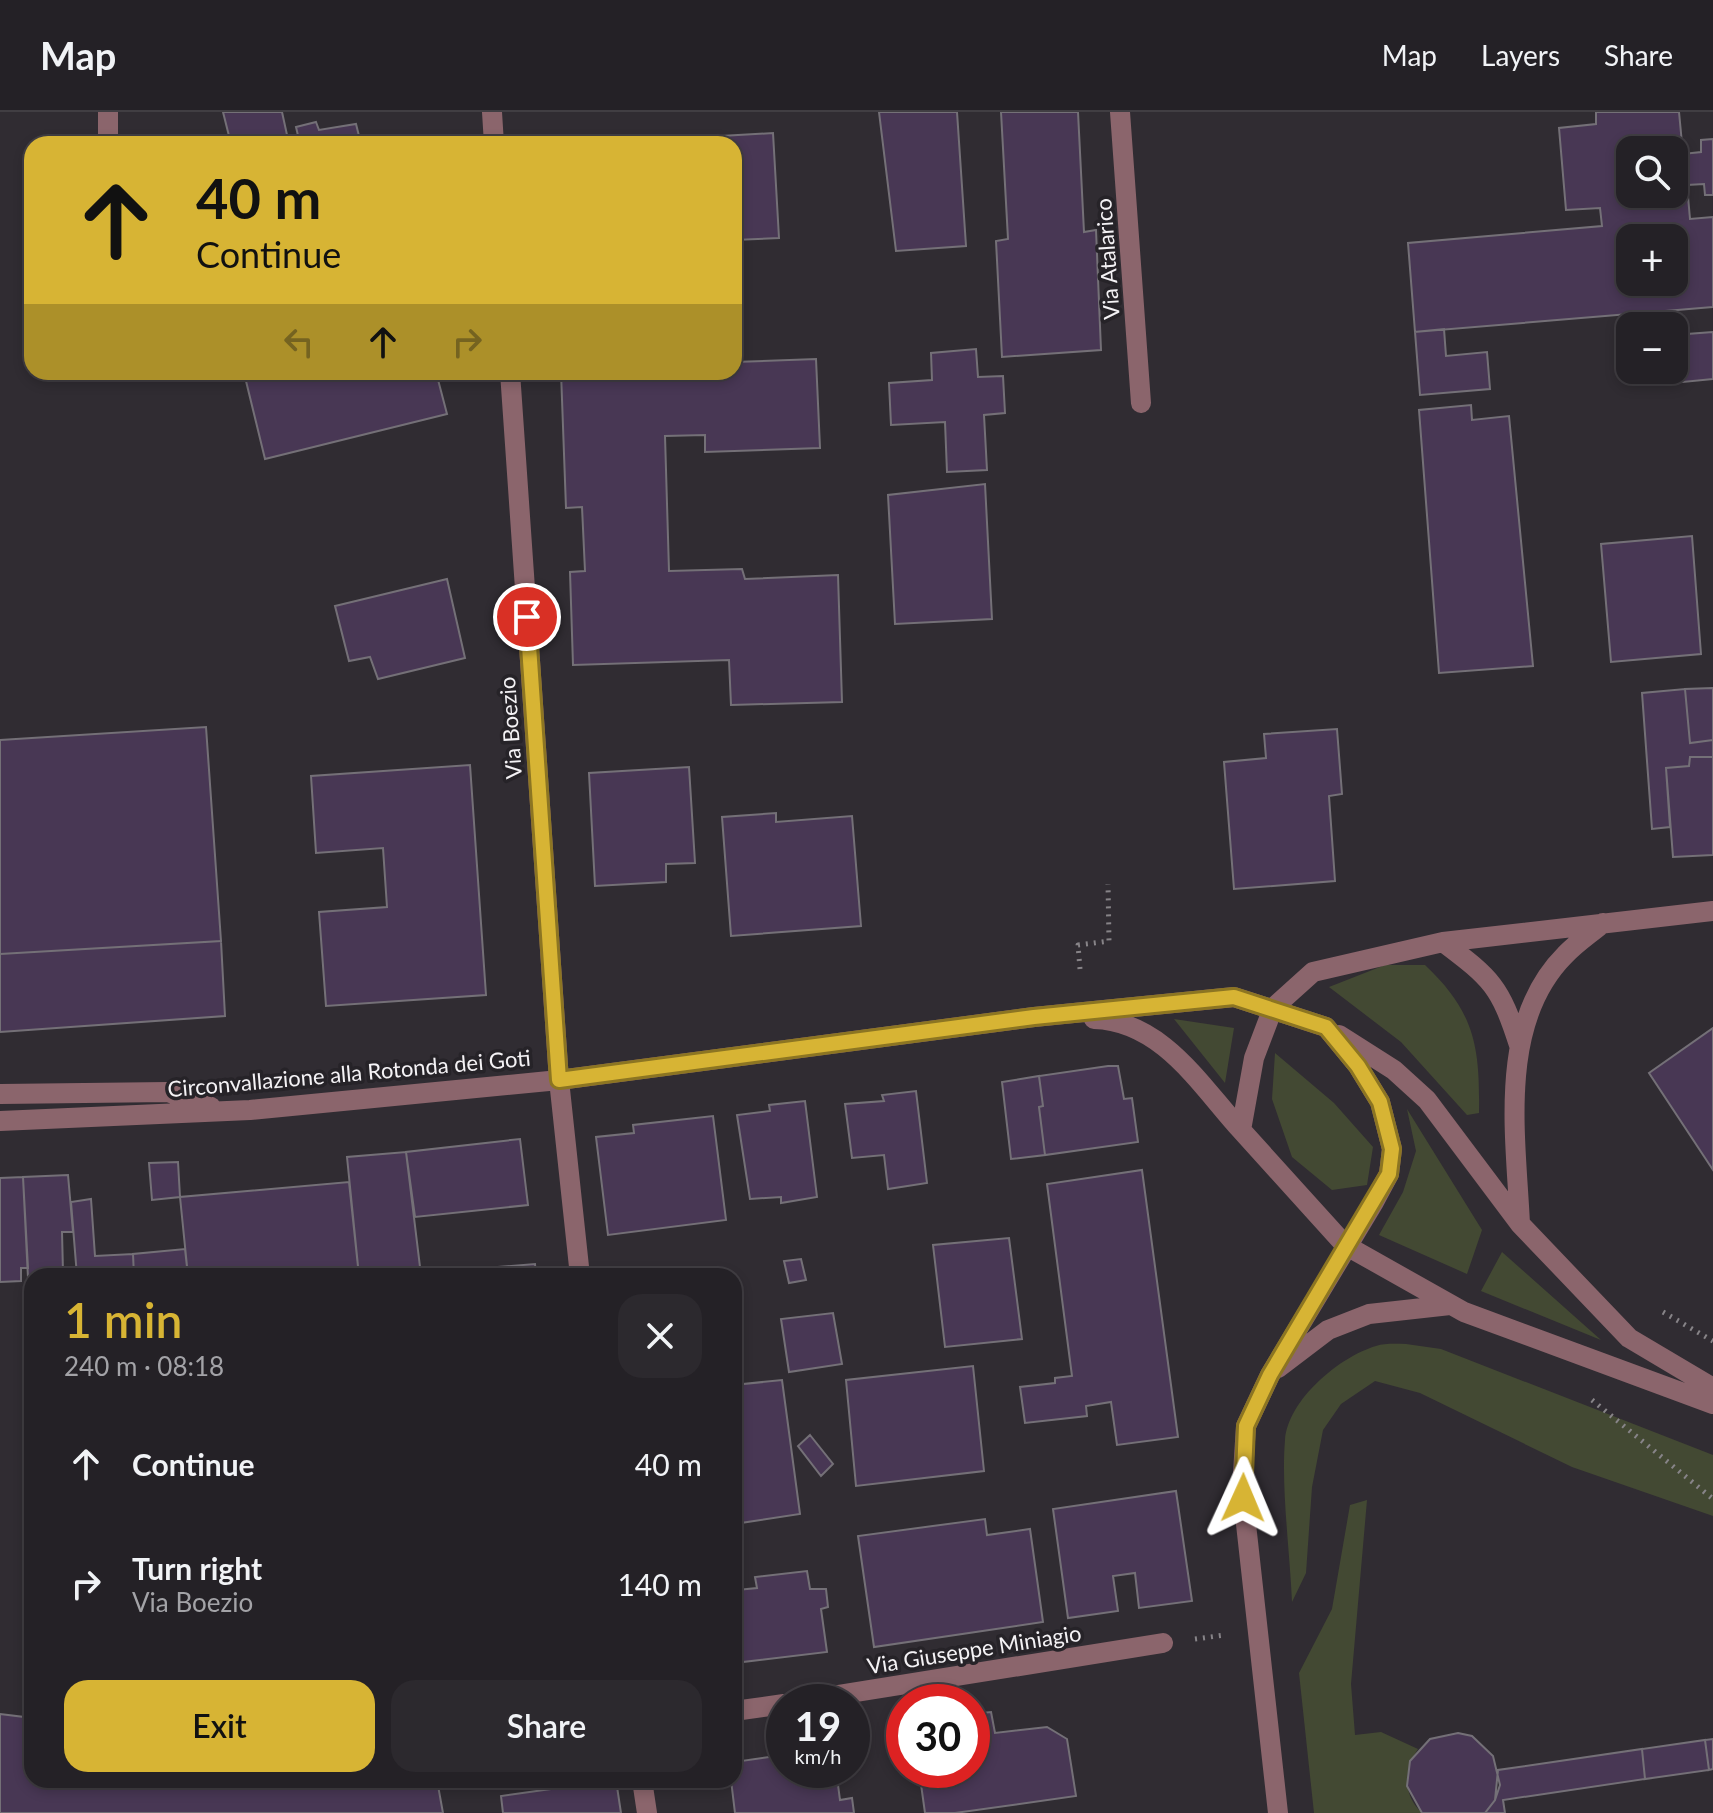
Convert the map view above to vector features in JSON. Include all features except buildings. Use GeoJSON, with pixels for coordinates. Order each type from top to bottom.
{"type":"FeatureCollection","features":[{"type":"Feature","properties":{"kind":"street"},"geometry":{"type":"LineString","coordinates":[[108,112],[108,136]]}},
{"type":"Feature","properties":{"kind":"street"},"geometry":{"type":"LineString","coordinates":[[492,112],[494,136]]}},
{"type":"Feature","properties":{"kind":"street","name":"Via Atalarico"},"geometry":{"type":"LineString","coordinates":[[1120,112],[1141,403]]}},
{"type":"Feature","properties":{"kind":"street","name":"Via Boezio"},"geometry":{"type":"LineString","coordinates":[[511,380],[559,1080],[579,1268]]}},
{"type":"Feature","properties":{"kind":"street"},"geometry":{"type":"LineString","coordinates":[[1241,1130],[1254,1058],[1273,1008],[1313,972],[1443,942],[1713,911]]}},
{"type":"Feature","properties":{"kind":"street"},"geometry":{"type":"LineString","coordinates":[[1520,1224],[1516,1120],[1519,1045],[1538,993],[1563,956],[1603,923]]}},
{"type":"Feature","properties":{"kind":"street"},"geometry":{"type":"LineString","coordinates":[[1443,942],[1489,977],[1508,1011],[1519,1045]]}},
{"type":"Feature","properties":{"kind":"street","name":"Circonvallazione alla Rotonda dei Goti"},"geometry":{"type":"LineString","coordinates":[[0,1121],[223,1110],[559,1080],[1034,1017],[1234,997],[1326,1027],[1394,1070],[1427,1100],[1520,1224],[1629,1338],[1713,1388]]}},
{"type":"Feature","properties":{"kind":"street","name":"Circonvallazione alla Rotonda dei Goti"},"geometry":{"type":"LineString","coordinates":[[1034,1017],[1106,1019],[1136,1028],[1164,1044],[1345,1245],[1450,1305],[1713,1404]]}},
{"type":"Feature","properties":{"kind":"street"},"geometry":{"type":"LineString","coordinates":[[1278,1813],[1242,1488],[1246,1426],[1270,1375],[1389,1174],[1392,1149],[1380,1102],[1358,1066],[1326,1027]]}},
{"type":"Feature","properties":{"kind":"street"},"geometry":{"type":"LineString","coordinates":[[0,1094],[168,1092],[223,1110]]}},
{"type":"Feature","properties":{"kind":"street"},"geometry":{"type":"LineString","coordinates":[[1270,1375],[1328,1330],[1369,1314],[1450,1305]]}},
{"type":"Feature","properties":{"kind":"street","name":"Via Giuseppe Miniagio"},"geometry":{"type":"LineString","coordinates":[[870,1690],[1163,1643]]}},
{"type":"Feature","properties":{"kind":"street"},"geometry":{"type":"LineString","coordinates":[[742,1710],[766,1707]]}},
{"type":"Feature","properties":{"kind":"street"},"geometry":{"type":"LineString","coordinates":[[643,1788],[647,1813]]}},
{"type":"Feature","properties":{"kind":"path"},"geometry":{"type":"LineString","coordinates":[[1080,969],[1078,945],[1109,941],[1108,884]]}},
{"type":"Feature","properties":{"kind":"path"},"geometry":{"type":"LineString","coordinates":[[1589,1398],[1713,1499]]}},
{"type":"Feature","properties":{"kind":"green space"},"geometry":{"type":"Polygon","coordinates":[[[1385,965],[1425,965],[1455,999],[1476,1050],[1479,1113],[1467,1115],[1401,1042],[1329,987],[1385,965]]]}},
{"type":"Feature","properties":{"kind":"green space"},"geometry":{"type":"Polygon","coordinates":[[[1174,1019],[1234,1028],[1225,1083],[1174,1019]]]}},
{"type":"Feature","properties":{"kind":"green space"},"geometry":{"type":"Polygon","coordinates":[[[1275,1053],[1334,1103],[1373,1147],[1367,1185],[1332,1190],[1292,1157],[1272,1099],[1275,1053]]]}},
{"type":"Feature","properties":{"kind":"green space"},"geometry":{"type":"Polygon","coordinates":[[[1407,1109],[1482,1230],[1467,1274],[1379,1235],[1403,1192],[1416,1151],[1407,1109]]]}},
{"type":"Feature","properties":{"kind":"green space"},"geometry":{"type":"Polygon","coordinates":[[[1502,1252],[1601,1340],[1481,1291],[1502,1252]]]}},
{"type":"Feature","properties":{"kind":"green space"},"geometry":{"type":"Polygon","coordinates":[[[1406,1344],[1441,1349],[1713,1455],[1713,1516],[1572,1467],[1420,1393],[1375,1381],[1341,1404],[1323,1430],[1312,1487],[1306,1573],[1292,1602],[1284,1479],[1288,1425],[1305,1396],[1332,1370],[1380,1345],[1406,1344]]]}},
{"type":"Feature","properties":{"kind":"green space"},"geometry":{"type":"Polygon","coordinates":[[[1367,1500],[1351,1684],[1355,1735],[1381,1732],[1418,1749],[1410,1765],[1407,1782],[1411,1798],[1422,1813],[1314,1813],[1299,1673],[1332,1609],[1350,1505],[1367,1500]]]}},
{"type":"Feature","properties":{"kind":"route"},"geometry":{"type":"LineString","coordinates":[[527,617],[559,1080],[1034,1017],[1234,997],[1326,1027],[1358,1066],[1380,1102],[1392,1149],[1389,1174],[1270,1375],[1246,1426],[1243,1498]]}}]}
